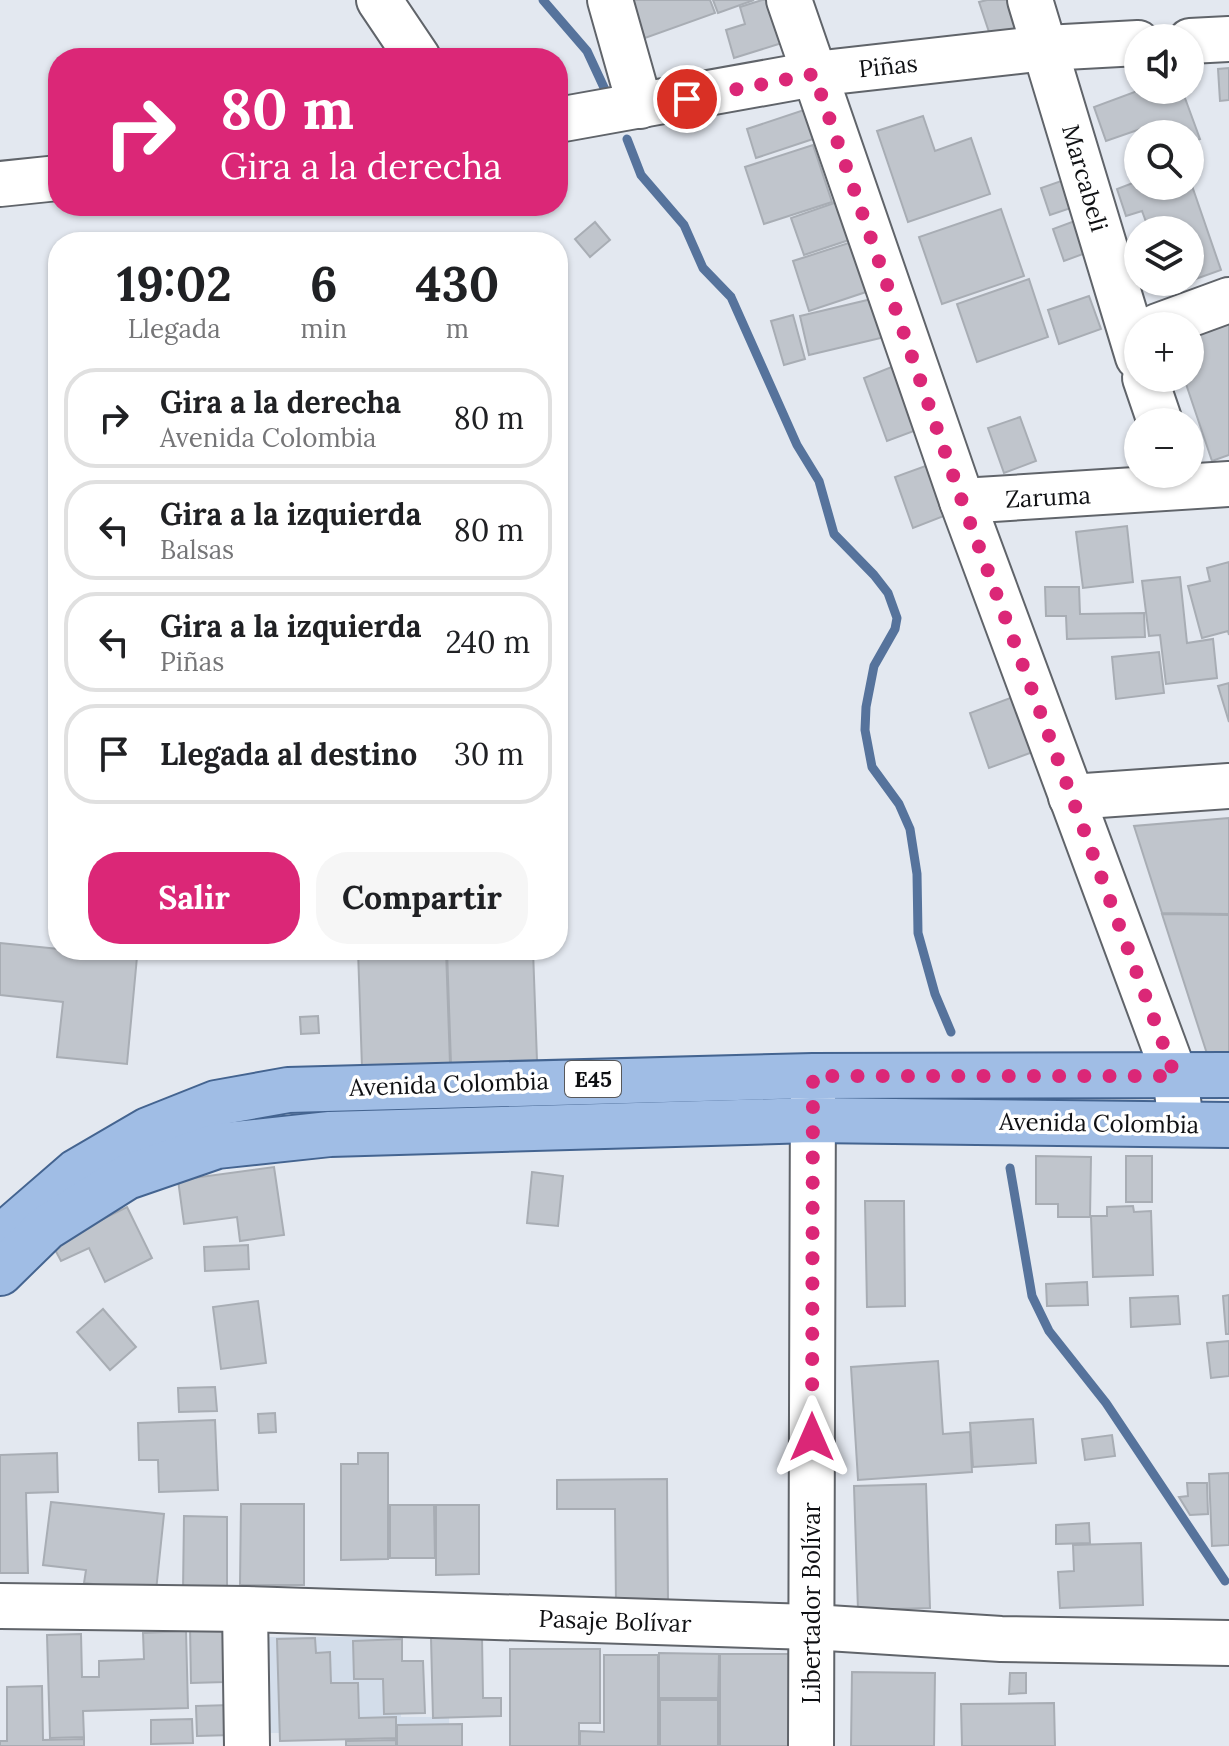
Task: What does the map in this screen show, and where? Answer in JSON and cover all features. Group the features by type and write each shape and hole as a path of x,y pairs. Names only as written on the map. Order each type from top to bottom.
{"main road":[{"name":"Avenida Colombia","path":"0,1238 76,1172 148,1130 216,1103 288,1090 813,1076 1229,1075"},
{"name":"Avenida Colombia","path":"0,1273 46,1228 127,1177 217,1146 330,1134 811,1120 1229,1125"}],"street":[{"path":"379,0 411,48"},
{"path":"610,0 640,106"},
{"path":"789,0 962,501 1175,1076 1181,1123"},
{"name":"Marcabeli","path":"1030,0 1132,312"},
{"path":"1204,40 1229,39"},
{"name":"Piñas","path":"568,118 814,74 1046,48 1124,44"},
{"path":"0,184 48,179"},
{"path":"1201,312 1229,300"},
{"name":"Zaruma","path":"1204,483 1229,484"},
{"name":"Zaruma","path":"962,501 1124,487"},
{"path":"1071,797 1229,786"},
{"name":"Libertador Bolívar","path":"811,1746 813,1076"},
{"name":"Pasaje Bolívar","path":"0,1606 245,1609 812,1627 1001,1639 1229,1643"},
{"path":"245,1609 247,1746"}],"shaded area":[{"path":"260,1637 401,1637 401,1717 449,1717 450,1746 381,1746 381,1733 259,1733"}],"building":[{"path":"631,0 710,0 715,13 645,38"},
{"path":"713,0 754,0 718,13"},
{"path":"773,0 785,42 734,58 726,30 745,24 740,7"},
{"path":"1012,0 1021,28 991,38 979,2"},
{"path":"1229,68 1229,100 1220,101 1218,69"},
{"path":"1124,96 1124,104 1187,104 1193,120 1124,120 1124,135 1106,141 1094,107"},
{"path":"810,108 819,137 756,158 747,129"},
{"path":"923,116 935,151 971,138 990,194 908,222 877,131"},
{"path":"813,145 832,202 764,224 745,167"},
{"path":"1067,179 1077,206 1050,215 1041,188"},
{"path":"1124,186 1124,200 1197,200 1202,216 1144,216 1142,211 1126,216 1117,189"},
{"path":"840,201 852,239 804,255 791,218"},
{"path":"1001,209 1024,276 942,304 919,237"},
{"path":"1080,219 1091,251 1064,261 1053,229"},
{"path":"1204,221 1221,270 1204,276"},
{"path":"595,222 610,240 590,257 575,239"},
{"path":"858,240 875,289 809,311 793,261"},
{"path":"1029,279 1048,337 977,362 957,304"},
{"path":"1089,296 1101,329 1059,344 1048,310"},
{"path":"880,297 889,336 809,355 800,316"},
{"path":"1229,312 1229,455 1212,461 1204,437 1204,408 1194,408 1189,392 1204,392 1204,321"},
{"path":"793,315 805,359 784,365 771,321"},
{"path":"899,364 922,428 887,441 864,378"},
{"path":"1020,417 1036,461 1004,473 988,428"},
{"path":"931,464 949,514 913,528 895,477"},
{"path":"1127,526 1133,582 1083,588 1076,532"},
{"path":"1229,562 1229,635 1228,631 1202,638 1188,586 1210,581 1207,568"},
{"path":"1180,577 1187,643 1213,639 1217,678 1166,684 1160,635 1149,636 1142,581"},
{"path":"1045,587 1079,587 1080,614 1144,613 1145,637 1067,639 1066,616 1046,616"},
{"path":"1159,652 1164,693 1116,699 1112,657"},
{"path":"1229,683 1229,722 1218,686"},
{"path":"1013,697 1033,752 989,768 970,713"},
{"path":"1229,818 1229,914 1162,913 1134,826"},
{"path":"1162,914 1229,915 1229,1059 1209,1060"},
{"path":"0,943 48,948 48,960 137,960 127,1064 57,1057 63,1002 0,995"},
{"path":"358,960 446,960 450,1064 362,1067"},
{"path":"447,960 533,960 537,1061 451,1064"},
{"path":"318,1016 319,1033 301,1034 300,1017"},
{"path":"1036,1156 1091,1157 1090,1217 1058,1217 1058,1204 1036,1204"},
{"path":"1126,1156 1152,1156 1152,1202 1126,1202"},
{"path":"274,1167 284,1235 240,1241 237,1217 184,1224 178,1180"},
{"path":"532,1172 563,1176 558,1226 527,1223"},
{"path":"865,1201 904,1201 905,1306 867,1307"},
{"path":"1133,1206 1134,1212 1151,1211 1153,1275 1093,1277 1091,1216 1107,1216 1107,1207"},
{"path":"127,1207 152,1258 105,1282 89,1248 61,1261 52,1244"},
{"path":"248,1245 249,1269 205,1271 204,1247"},
{"path":"1087,1282 1088,1305 1047,1306 1046,1284"},
{"path":"1229,1295 1229,1334 1226,1334 1223,1296"},
{"path":"1178,1296 1180,1324 1131,1327 1130,1298"},
{"path":"258,1301 266,1363 221,1369 213,1307"},
{"path":"103,1309 136,1347 110,1370 77,1332"},
{"path":"1229,1341 1229,1376 1211,1378 1207,1343"},
{"path":"938,1361 943,1434 970,1432 972,1472 858,1480 851,1367"},
{"path":"215,1387 217,1411 179,1412 178,1388"},
{"path":"275,1413 276,1432 259,1433 258,1414"},
{"path":"1033,1419 1036,1463 973,1467 970,1423"},
{"path":"215,1420 218,1490 159,1492 158,1460 139,1460 138,1423"},
{"path":"1112,1435 1115,1456 1085,1460 1082,1439"},
{"path":"57,1453 58,1492 26,1493 28,1573 0,1573 0,1455"},
{"path":"358,1453 388,1453 388,1559 341,1560 341,1464 358,1464"},
{"path":"1229,1473 1229,1545 1212,1546 1209,1474"},
{"path":"667,1479 668,1604 616,1604 615,1509 557,1509 557,1480"},
{"path":"1187,1483 1207,1483 1208,1514 1190,1515 1179,1497 1188,1496"},
{"path":"926,1484 930,1608 858,1610 854,1486"},
{"path":"51,1502 164,1514 156,1591 84,1583 86,1570 43,1565"},
{"path":"241,1504 304,1504 304,1585 240,1585"},
{"path":"390,1505 434,1505 435,1558 390,1558"},
{"path":"436,1505 479,1505 479,1574 436,1575"},
{"path":"184,1516 227,1517 227,1592 183,1592"},
{"path":"1089,1523 1090,1543 1056,1544 1056,1525"},
{"path":"1141,1543 1143,1605 1060,1608 1058,1572 1074,1571 1073,1545"},
{"path":"223,1624 225,1682 191,1683 190,1626"},
{"path":"186,1631 188,1708 83,1711 84,1737 50,1738 47,1635 81,1634 82,1677 99,1677 99,1661 144,1659 143,1633"},
{"path":"482,1637 483,1698 501,1698 501,1716 433,1718 431,1638"},
{"path":"315,1638 316,1653 330,1652 331,1683 358,1683 359,1718 396,1717 396,1738 280,1741 277,1639"},
{"path":"402,1639 402,1661 423,1661 425,1713 384,1714 383,1679 354,1679 353,1641"},
{"path":"510,1649 600,1649 600,1723 579,1723 579,1746 510,1746"},
{"path":"659,1653 719,1654 718,1698 659,1698"},
{"path":"720,1654 800,1654 800,1746 720,1746"},
{"path":"604,1655 658,1655 658,1746 580,1746 580,1731 604,1732"},
{"path":"852,1672 935,1673 934,1746 851,1746"},
{"path":"1010,1673 1026,1673 1026,1693 1009,1694"},
{"path":"42,1686 43,1740 84,1739 84,1746 0,1746 0,1741 7,1741 7,1687"},
{"path":"660,1700 718,1700 718,1746 660,1746"},
{"path":"1054,1703 1055,1746 962,1746 961,1704"},
{"path":"231,1705 232,1735 197,1736 196,1706"},
{"path":"192,1719 193,1743 151,1744 151,1720"},
{"path":"462,1724 462,1746 397,1746 397,1725"},
{"path":"396,1740 396,1746 346,1746 346,1741"}],"waterway":[{"path":"543,0 587,51 607,94"},
{"path":"627,139 641,175 684,225 703,268 731,297 797,445 819,481 834,534 888,593 897,618 895,629 874,666 865,730 872,767 899,804 910,829 917,874 918,933 935,994 951,1032"},
{"path":"1010,1168 1032,1296 1049,1331 1106,1403 1225,1581"}],"route":[{"path":"687,99 814,74 962,501 1175,1076 813,1076 812,1437"}]}
